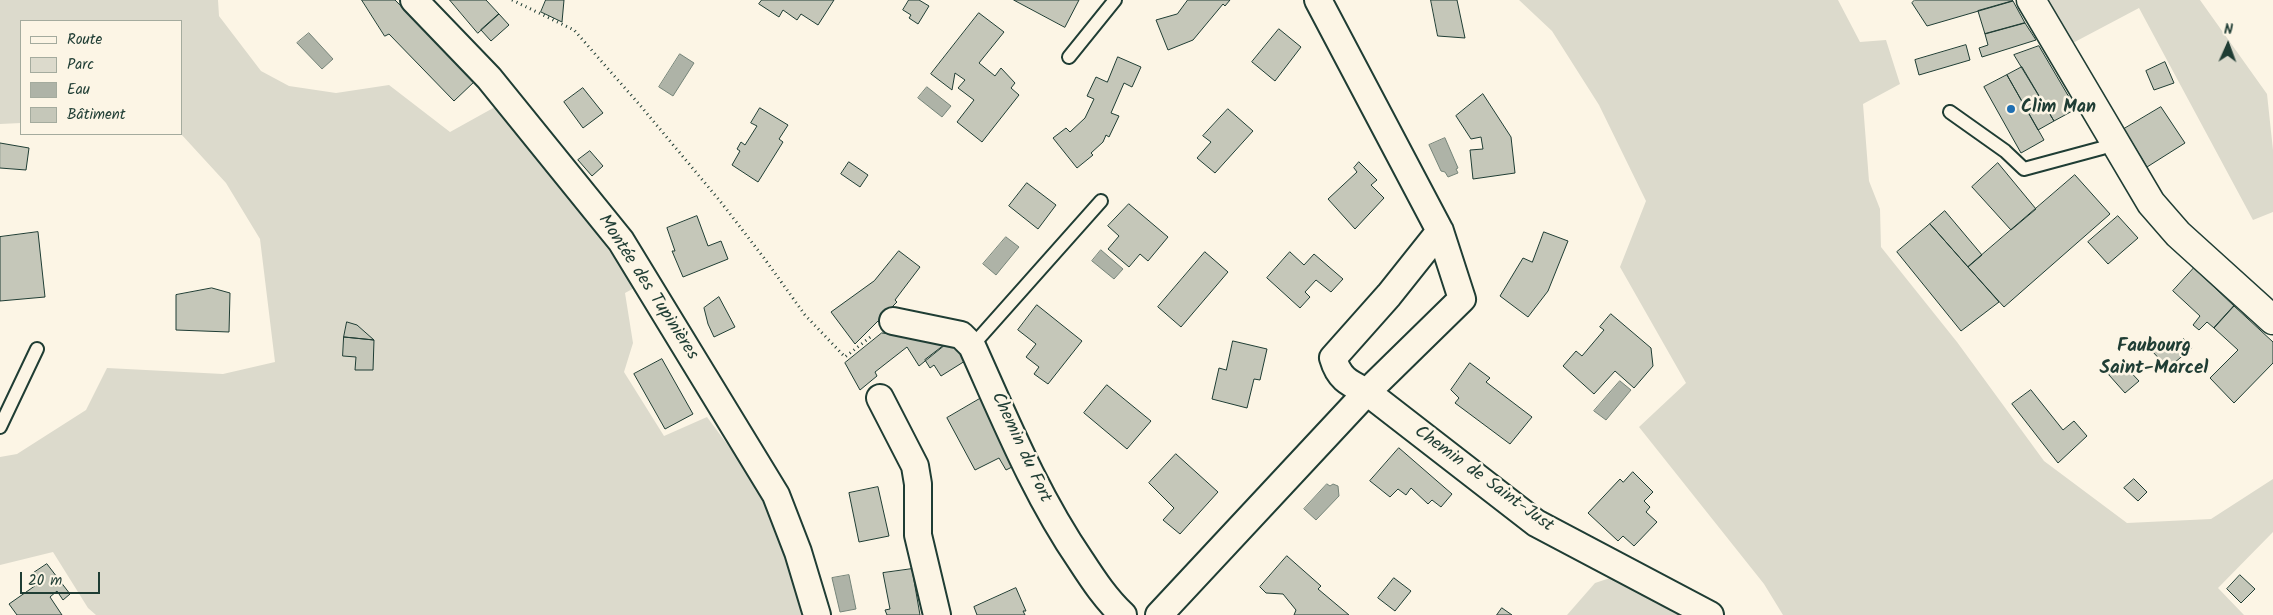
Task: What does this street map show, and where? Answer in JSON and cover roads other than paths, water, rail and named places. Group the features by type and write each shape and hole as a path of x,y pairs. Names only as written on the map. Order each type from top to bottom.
{"main road":[{"path":"2031,0 2113,142 2163,220 2273,320"}],"street":[{"name":"Montée des Tupinières","path":"414,0 489,78 621,241 776,495 798,552 817,615"},
{"path":"1159,615 1367,392 1462,299 1440,231 1318,0"},
{"name":"Chemin de Saint-Just","path":"1440,231 1389,295 1333,358 1336,372 1349,383 1367,392 1536,523 1710,615"},
{"path":"893,321 961,335 972,346"},
{"name":"Chemin du Fort","path":"972,346 1040,493 1068,543 1101,591 1123,615"},
{"path":"880,398 915,466 918,484 918,535 937,615"}],"lane":[{"path":"1069,57 1115,0"},
{"path":"1950,112 2005,151 2024,169 2102,148 2113,142"},
{"path":"972,346 1101,201"},
{"path":"0,428 37,350"}],"water":[{"path":"309,33 333,59 322,69 297,43"},
{"path":"680,54 694,63 673,96 659,87"},
{"path":"927,87 951,106 942,117 918,98"},
{"path":"1445,138 1458,168 1456,169 1458,173 1448,177 1445,172 1441,171 1429,145"},
{"path":"1006,237 1019,247 996,275 983,264"},
{"path":"1101,250 1123,269 1114,279 1092,261"},
{"path":"1620,381 1631,390 1606,420 1594,411"},
{"path":"1327,484 1338,486 1339,496 1316,520 1304,509"},
{"path":"849,575 856,609 840,612 832,578"}],"place":[{"name":"Clim Man","path":"2011,109"}],"district":[{"name":"Faubourg Saint-Marcel","path":"2154,359"}]}
